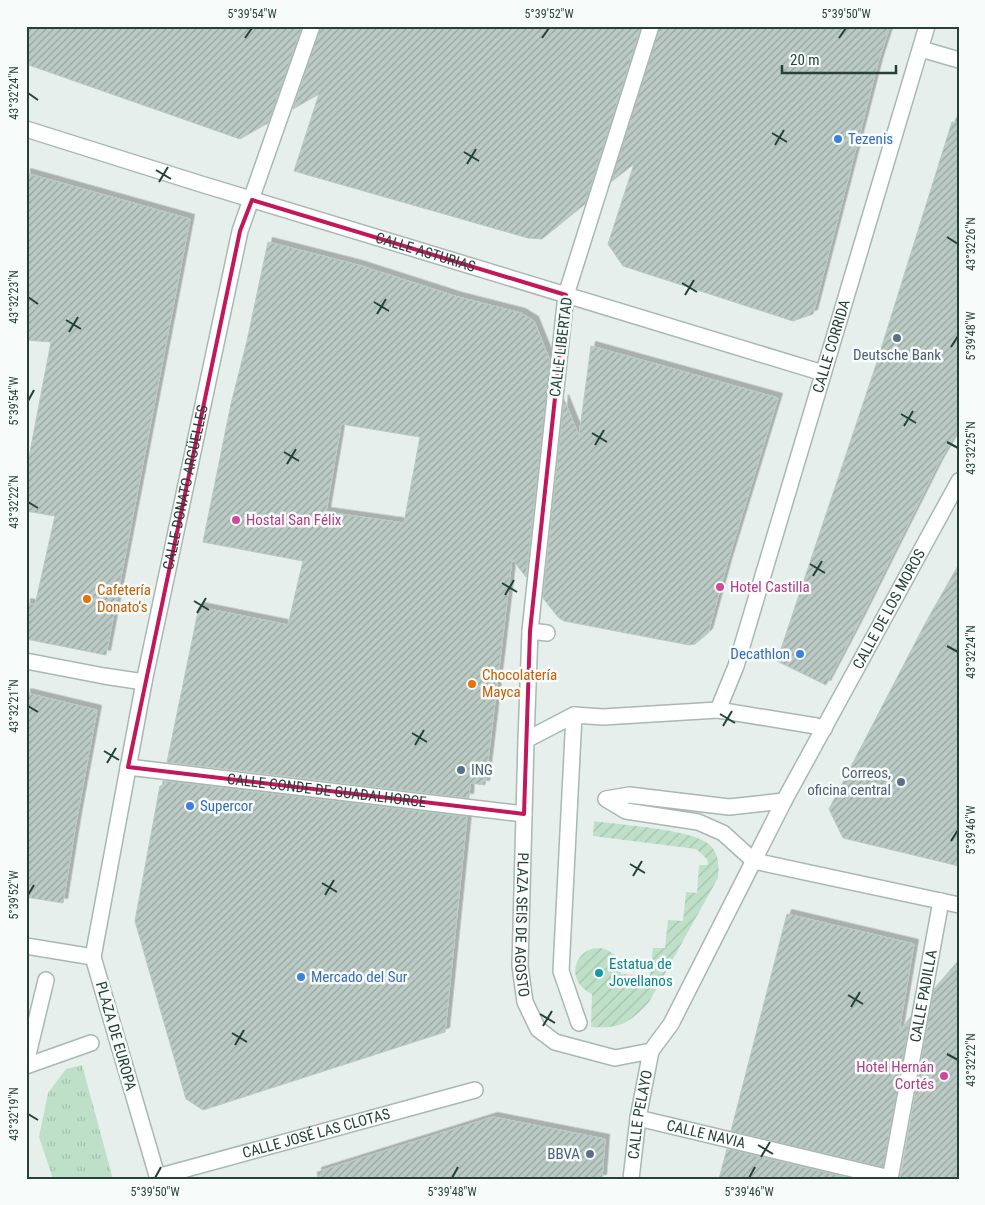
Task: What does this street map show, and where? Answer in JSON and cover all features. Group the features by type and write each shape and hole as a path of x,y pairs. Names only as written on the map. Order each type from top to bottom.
{"street":[{"name":"CALLE DONATO ARGÜELLES","path":"93,957 144,682 240,231 312,26"},
{"name":"CALLE LIBERTAD","path":"530,632 566,295 652,26"},
{"name":"CALLE CORRIDA","path":"718,710 736,666 927,26"},
{"path":"921,49 959,60"},
{"name":"CALLE ASTURIAS","path":"26,128 252,200 823,373"},
{"name":"CALLE DE LOS MOROS","path":"820,727 959,481"},
{"path":"530,632 547,633"},
{"name":"PLAZA SEIS DE AGOSTO","path":"530,632 520,966 525,1002 538,1029 555,1042 615,1058 651,1050"},
{"path":"26,661 144,682"},
{"path":"526,740 574,715 603,717 718,710 820,727 672,1024 651,1050"},
{"path":"574,715 561,971 579,1024"},
{"name":"CALLE CONDE DE GUADALHORCE","path":"128,767 524,814"},
{"path":"784,801 729,807 629,795 606,800 626,811 698,822 723,833 754,861 959,904"},
{"name":"CALLE PADILLA","path":"890,1178 941,901"},
{"path":"26,946 93,957"},
{"name":"PLAZA DE EUROPA","path":"93,957 158,1178"},
{"path":"26,1064 46,980"},
{"path":"26,1064 91,1043"},
{"name":"CALLE PELAYO","path":"631,1179 638,1118 651,1050"},
{"name":"CALLE JOSÉ LAS CLOTAS","path":"158,1178 475,1090"},
{"name":"CALLE NAVIA","path":"638,1118 890,1178"}],"highlighted area":[{"path":"252,200 566,295 530,631 524,814 128,767 240,231"}],"green space":[{"path":"594,821 690,835 703,840 711,846 716,853 718,865 718,878 649,1002 630,1020 610,1027 591,1027 592,994 581,987 576,978 575,968 578,960 584,953 592,949 602,948 616,957 620,965 621,974 650,976 653,948 665,948 668,920 683,921 686,892 697,893 699,865 708,865 707,859 696,849 593,836"},
{"path":"82,1065 113,1179 53,1179 39,1137 48,1093 66,1069"}],"building":[{"path":"26,26 302,26 268,123 240,139 26,64"},
{"path":"321,26 641,26 585,204 542,239 528,238 294,171 319,94 293,109"},
{"path":"660,26 890,26 878,63 813,314 793,321 623,266 608,244 634,164 611,182"},
{"path":"952,122 959,123 959,428 938,464 826,685 777,661 876,365"},
{"path":"26,173 190,219 106,655 26,639 26,603 35,605 55,516 26,511 26,473 51,342 26,340"},
{"path":"268,242 358,265 458,297 521,313 534,321 550,361 526,577 512,559 485,785 470,783 469,798 167,762 199,607 288,625 303,561 203,542 231,404 247,341","holes":["341,424 420,437 404,523 326,512"]},
{"path":"591,346 778,398 708,633 695,644 689,645 564,621 558,617 543,598 564,399 579,436"},
{"name":"Correos, oficina central","path":"959,564 959,866 843,838 829,809 926,622"},
{"path":"26,693 97,710 63,903 26,897"},
{"name":"Mercado del Sur","path":"163,781 467,817 445,1032 203,1110 186,1099 135,921 160,786 162,786"},
{"path":"787,914 914,944 899,1031 910,1018 883,1167 731,1131"},
{"path":"959,960 959,1179 900,1179 934,989"},
{"path":"493,1117 605,1139 602,1179 318,1179 317,1172"},
{"path":"727,1149 853,1179 719,1179"}],"place":[{"name":"Tezenis","path":"838,139"},
{"name":"Deutsche Bank","path":"897,338"},
{"name":"Hostal San Félix","path":"236,520"},
{"name":"Hotel Castilla","path":"720,587"},
{"name":"Cafetería Donato‘s","path":"87,599"},
{"name":"Decathlon","path":"800,654"},
{"name":"Chocolatería Mayca","path":"472,684"},
{"name":"ING","path":"461,770"},
{"name":"Correos, oficina central","path":"901,782"},
{"name":"Supercor","path":"190,806"},
{"name":"Estatua de Jovellanos","path":"599,973"},
{"name":"Mercado del Sur","path":"301,977"},
{"name":"Hotel Hernán Cortés","path":"944,1076"},
{"name":"BBVA","path":"590,1154"}]}
